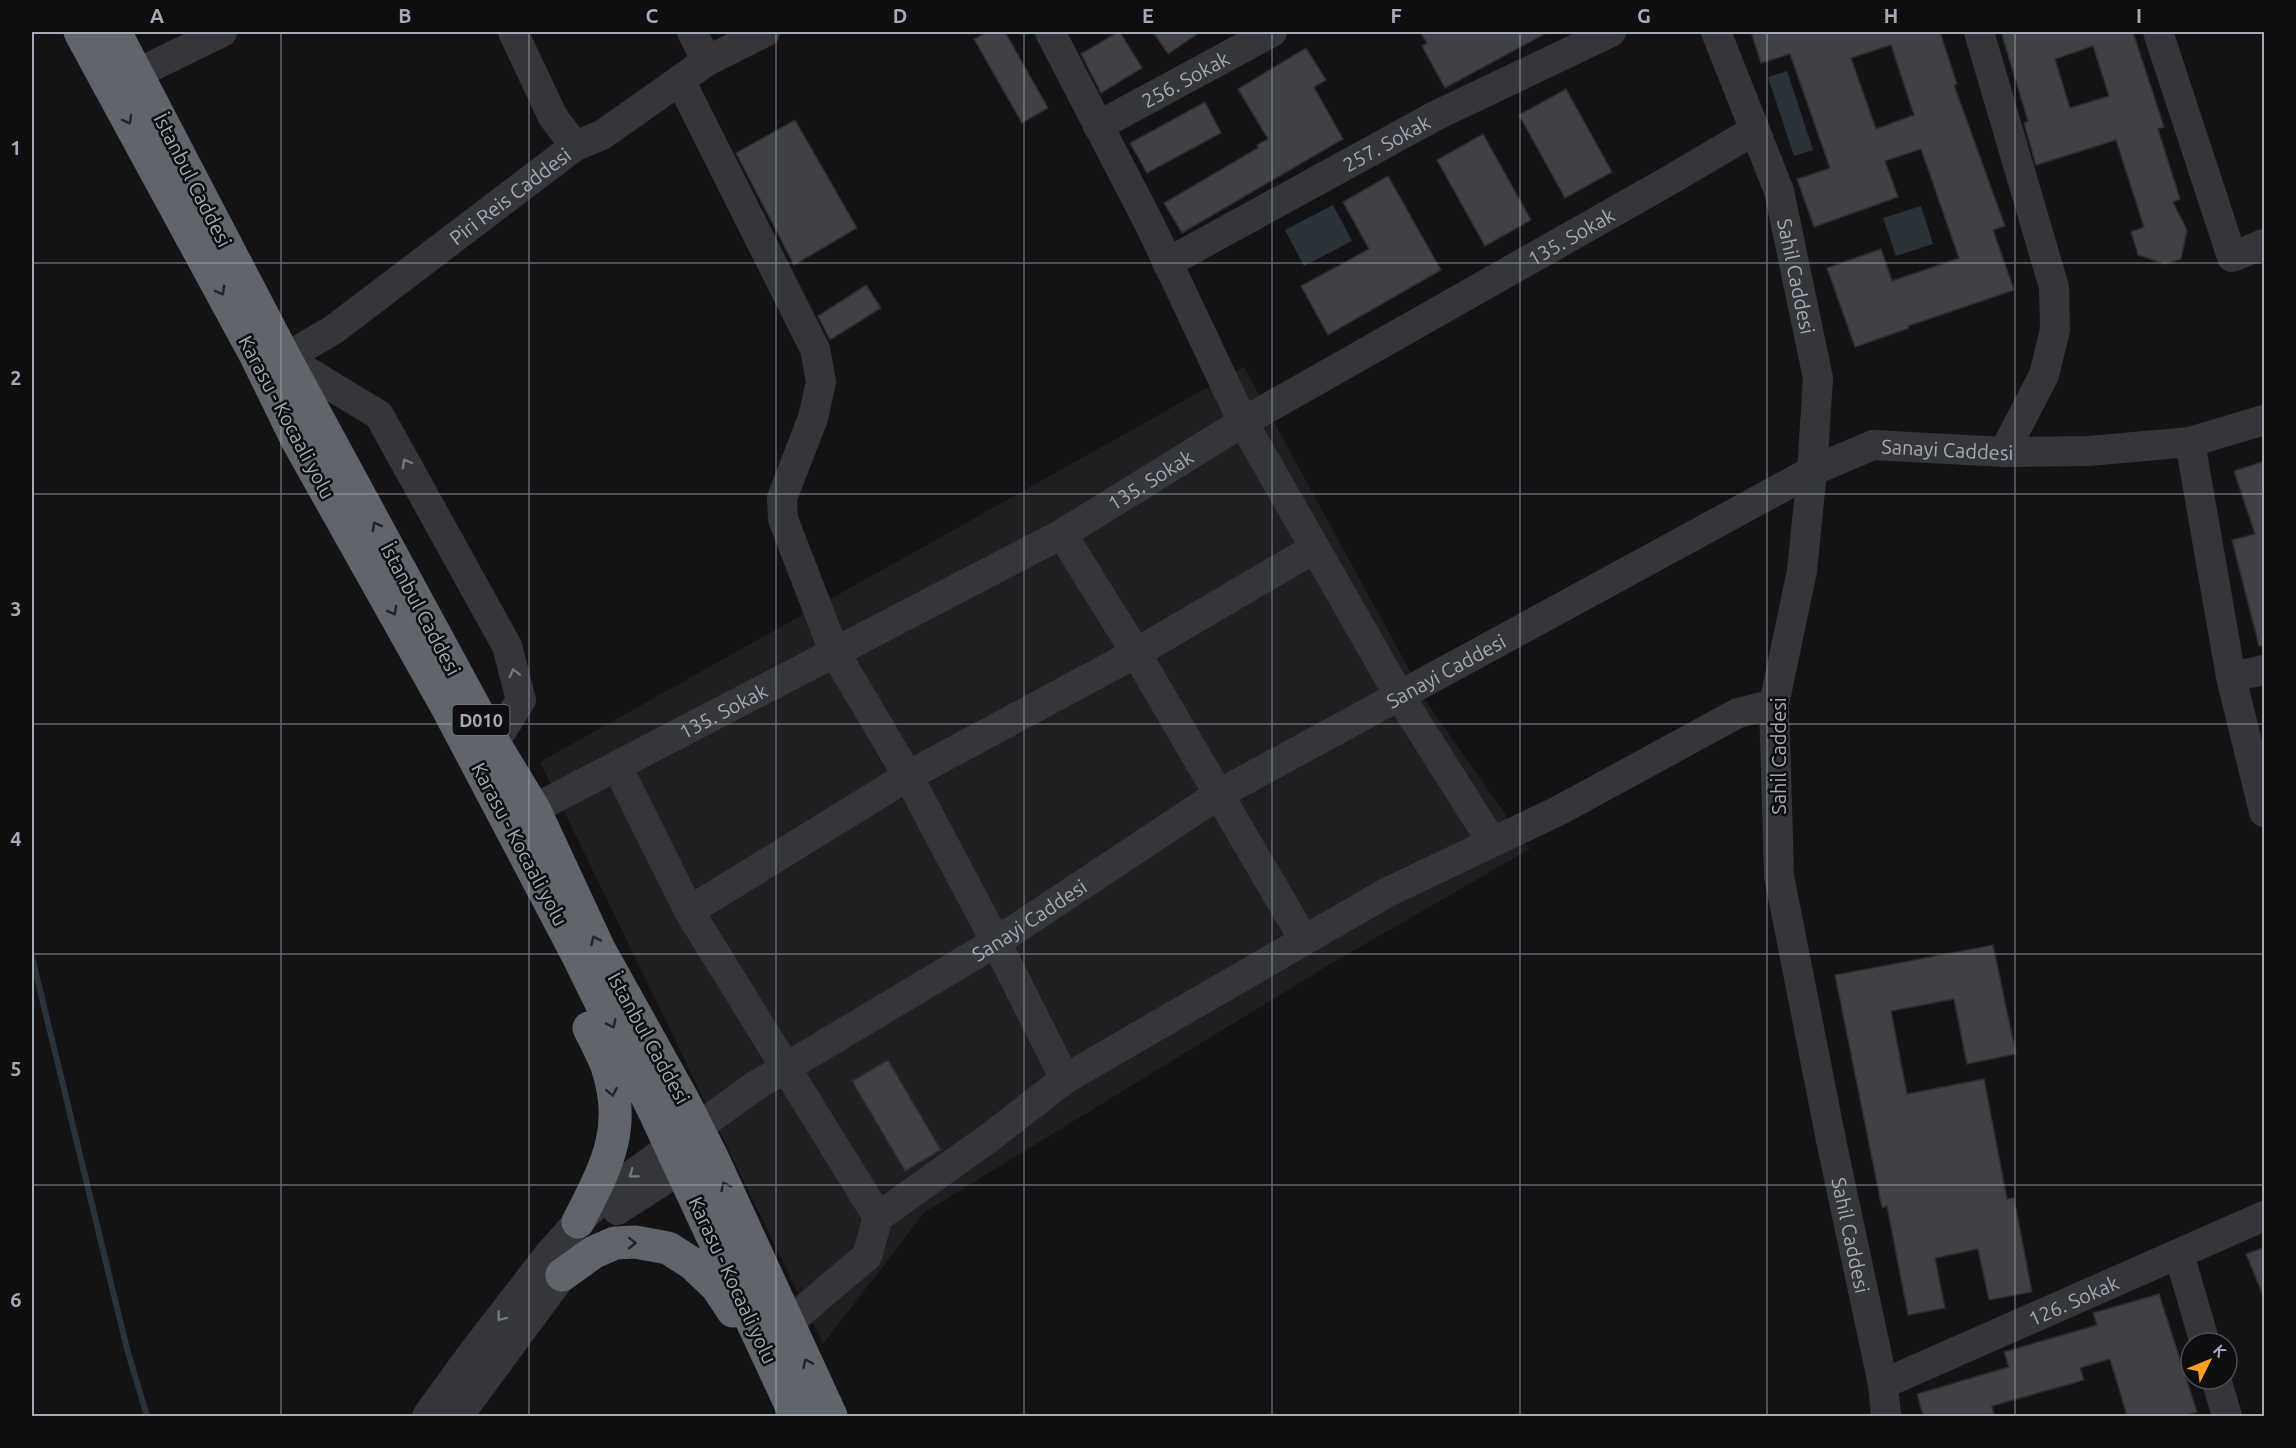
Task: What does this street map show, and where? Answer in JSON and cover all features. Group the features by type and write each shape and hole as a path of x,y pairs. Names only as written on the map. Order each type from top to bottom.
{"highway":[{"name":"Karasu - Kocaali yolu","path":"80,32 125,81 275,367 297,440 448,709 576,952 676,1157 796,1416"},
{"name":"D010","path":"115,32 125,81"},
{"name":"İstanbul Caddesi","path":"275,367 534,809 599,949 704,1141 831,1416"},
{"path":"498,804 576,1000 607,1066 614,1098 615,1127 609,1159 578,1222"},
{"path":"562,1275 594,1252 615,1243 635,1242 668,1248 693,1264 717,1287 781,1385"}],"street":[{"path":"125,81 222,32"},
{"path":"513,32 553,117 575,146"},
{"path":"692,32 707,61"},
{"name":"Piri Reis Caddesi","path":"275,367 333,330 575,146 602,135 707,61 765,32"},
{"path":"1050,32 1150,225 1243,422 1400,695 1492,842"},
{"name":"256. Sokak","path":"1098,126 1272,32"},
{"name":"257. Sokak","path":"1167,264 1436,116 1611,32"},
{"name":"Sahil Caddesi","path":"1716,32 1779,191 1818,378 1802,571 1774,704 1779,876 1883,1384 1882,1416"},
{"path":"1979,32 2054,286 2055,330 2044,375 2004,452"},
{"path":"2158,32 2232,257 2265,244"},
{"path":"680,80 815,349 821,382 813,418 782,498 783,519 834,651 908,776 1065,1079"},
{"name":"135. Sokak","path":"534,809 1062,534 1243,422 1755,130"},
{"path":"275,367 379,415 507,646 521,700 494,743"},
{"name":"Sanayi Caddesi","path":"676,1157 704,1141 755,1086 996,942 1219,794 1812,471 1873,445 2004,452 2089,451 2190,442 2265,420"},
{"path":"2190,442 2231,677 2257,749 2265,812"},
{"path":"1062,534 1136,653 1304,940"},
{"path":"689,911 908,776 1136,653 1315,548"},
{"path":"2231,677 2265,670"},
{"path":"788,1323 867,1256 878,1217 989,1138 1065,1079 1386,893 1558,811 1738,713 1774,704"},
{"path":"617,766 689,911 878,1217"},
{"path":"427,1416 550,1253 578,1222 610,1191 676,1157"},
{"path":"458,1416 596,1230 676,1157"},
{"name":"126. Sokak","path":"1883,1384 2265,1216"},
{"path":"2179,1254 2201,1331"},
{"path":"2220,1391 2227,1416"}],"shaded area":[{"path":"1787,71 1813,150 1794,156 1768,77"},
{"path":"1333,205 1352,241 1304,266 1285,230"},
{"path":"1921,206 1933,244 1896,256 1883,218"},
{"path":"1244,367 1429,706 1530,849 1332,963 925,1212 823,1344 540,762"}],"building":[{"path":"987,32 1005,32 1048,108 1022,123 974,39"},
{"path":"1118,32 1142,68 1101,93 1081,54"},
{"path":"1153,32 1200,32 1168,54"},
{"path":"1420,32 1548,32 1445,88 1422,46 1427,43"},
{"path":"1751,32 1940,32 1957,84 1954,85 2005,226 1993,230 2014,290 1908,326 1909,328 1855,347 1827,268 1881,249 1892,281 1959,258 1921,149 1885,161 1898,197 1814,227 1797,179 1830,168 1790,54 1761,63","holes":["1891,45 1914,115 1876,129 1851,58"]},
{"path":"2001,32 2133,32 2164,127 2158,129 2180,199 2173,202 2187,230 2181,259 2165,264 2138,255 2131,232 2144,227 2116,140 2036,165 2024,123 2028,121","holes":["2093,46 2109,96 2070,108 2055,59"]},
{"path":"1306,48 1326,80 1314,87 1343,139 1182,233 1164,203 1258,148 1257,145 1268,139 1238,89"},
{"path":"1566,89 1612,172 1565,198 1519,115"},
{"path":"1205,102 1221,133 1147,173 1130,143"},
{"path":"795,120 857,228 794,265 736,153"},
{"path":"1483,134 1531,220 1485,246 1437,160"},
{"path":"1388,176 1441,270 1328,335 1301,286 1369,249 1343,202"},
{"path":"866,285 881,308 830,340 818,316"},
{"path":"2265,461 2265,646 2259,646 2232,540 2255,534 2234,471"},
{"path":"1993,945 2016,1054 1967,1064 1954,999 1891,1011 1907,1094 1984,1079 2007,1199 2014,1198 2032,1292 1989,1300 1978,1249 1935,1258 1945,1308 1908,1315 1887,1206 1882,1208 1835,975"},
{"path":"888,1060 941,1150 905,1171 852,1081"},
{"path":"2265,1247 2265,1298 2264,1298 2246,1254"},
{"path":"2159,1294 2179,1356 2179,1391 2190,1391 2197,1412 2183,1416 2127,1416 2110,1359 2080,1368 2084,1380 1992,1406 1994,1416 1923,1416 1917,1394 2009,1367 2004,1352 2097,1325 2093,1313"}],"waterway":[{"path":"32,957 127,1349 147,1416"}]}
